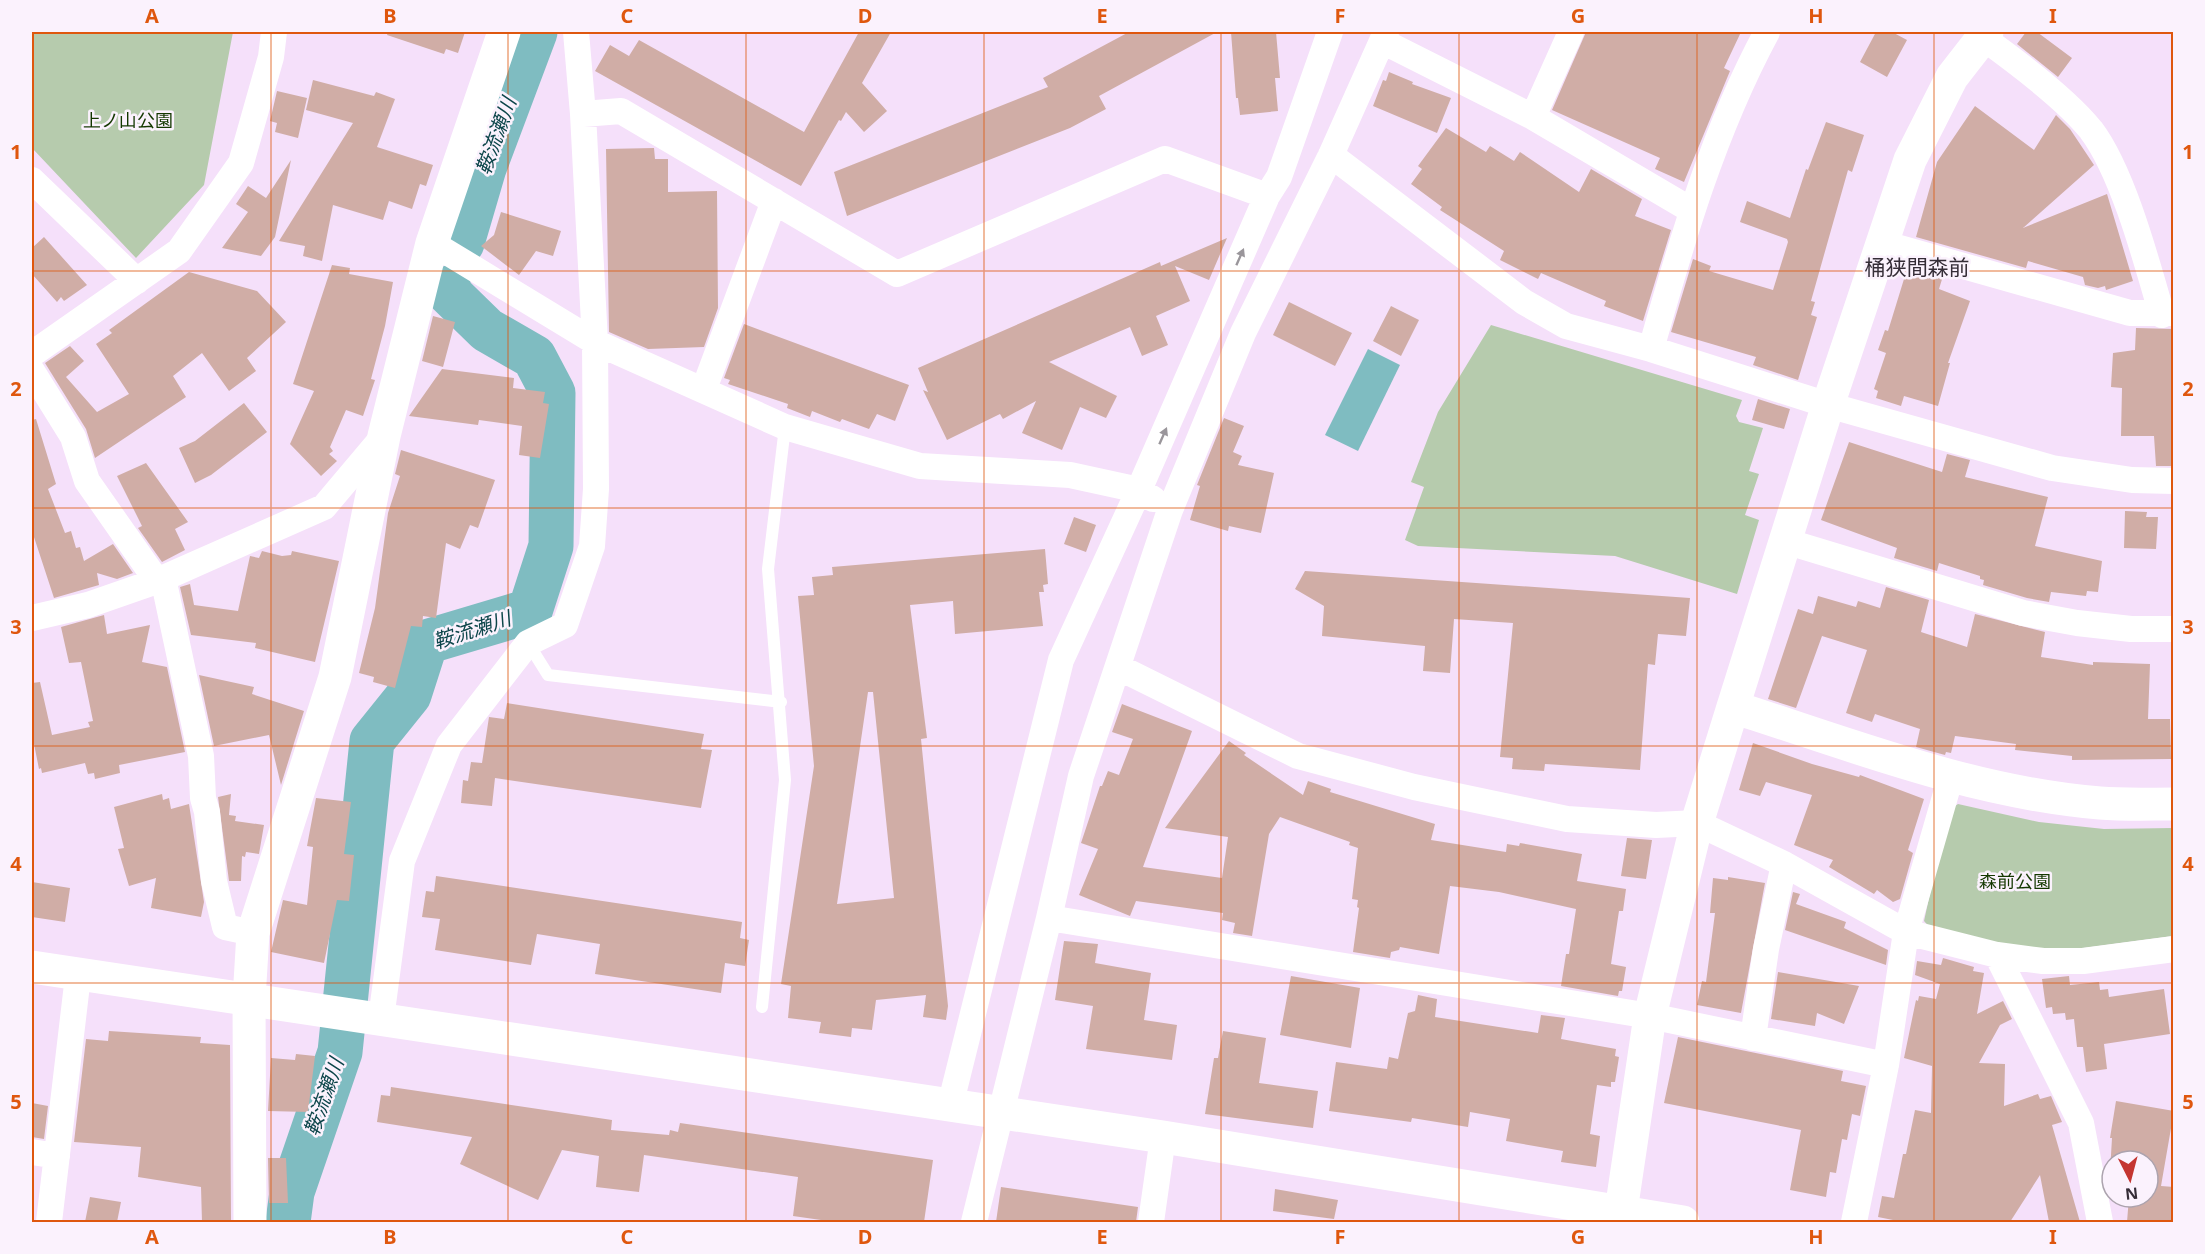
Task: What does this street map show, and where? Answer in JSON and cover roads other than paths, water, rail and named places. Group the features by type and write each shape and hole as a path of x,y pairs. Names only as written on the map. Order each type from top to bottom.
{"street":[{"path":"32,354 179,250 241,163 271,57 274,32"},
{"path":"250,1222 249,999 253,933 335,677 384,436 432,243 504,32"},
{"path":"355,1015 402,861 449,745 528,643 565,625 592,546 596,489 595,342 583,114 576,32"},
{"path":"950,1106 1061,660 1139,490 1267,196 1279,177 1330,32"},
{"path":"1533,117 1571,32"},
{"path":"1651,349 1691,210 1741,82 1767,32"},
{"path":"1620,1217 1650,1016 1697,824 1733,707 1828,405 1882,243 1919,141 1952,77 1984,34 2066,105 2091,131 2115,173 2168,314 2130,313 1882,243"},
{"path":"974,1222 1049,918 1081,776 1170,510 1243,333 1331,155 1384,36 1533,117 1691,210"},
{"path":"583,114 621,111 897,274 1165,159 1267,196"},
{"path":"1331,155 1524,302 1566,326 1651,349 1828,405 2052,468 2122,479 2174,481"},
{"path":"32,180 137,281"},
{"path":"704,389 774,201"},
{"path":"432,243 595,342 704,389 785,428 920,466 1070,475 1139,490 1170,510"},
{"path":"32,371 73,437 87,481 160,580 201,756 202,798 207,812 214,882 225,927 253,933"},
{"path":"32,618 88,605 160,580 324,507 384,436"},
{"path":"1785,541 2023,613 2077,623 2130,629 2174,629"},
{"path":"1118,667 1298,756 1414,787 1567,819 1656,825 1697,824 1784,864 1906,932 1997,955 2043,961 2083,961 2174,949"},
{"path":"1733,707 1951,776 2022,791 2100,803 2174,804"},
{"path":"1854,1222 1886,1065 1906,932 1951,776"},
{"path":"1753,1038 1766,949 1784,864"},
{"path":"1049,918 1650,1016 1886,1065"},
{"path":"1997,955 2081,1123 2100,1222"},
{"path":"32,967 78,976 249,999 1163,1137 1620,1217 1683,1222"},
{"path":"49,1222 78,976"},
{"path":"1151,1222 1163,1137"},
{"path":"32,1152 57,1156"}],"lane":[{"path":"762,1007 785,780 781,702 768,569 785,428"},
{"path":"528,643 548,675 781,702"}],"waterway":[{"name":"鞍流瀬川","path":"462,243 484,168 535,32"},
{"name":"鞍流瀬川","path":"288,1222 292,1192 340,1052 372,741 409,695 426,642 530,611 551,546 553,393 534,357 487,330 448,292 449,288"}],"district":[{"name":"桶狭間森前","path":"1917,268"}],"park label":[{"name":"上ノ山公園","path":"128,121"},
{"name":"森前公園","path":"2015,882"}]}
